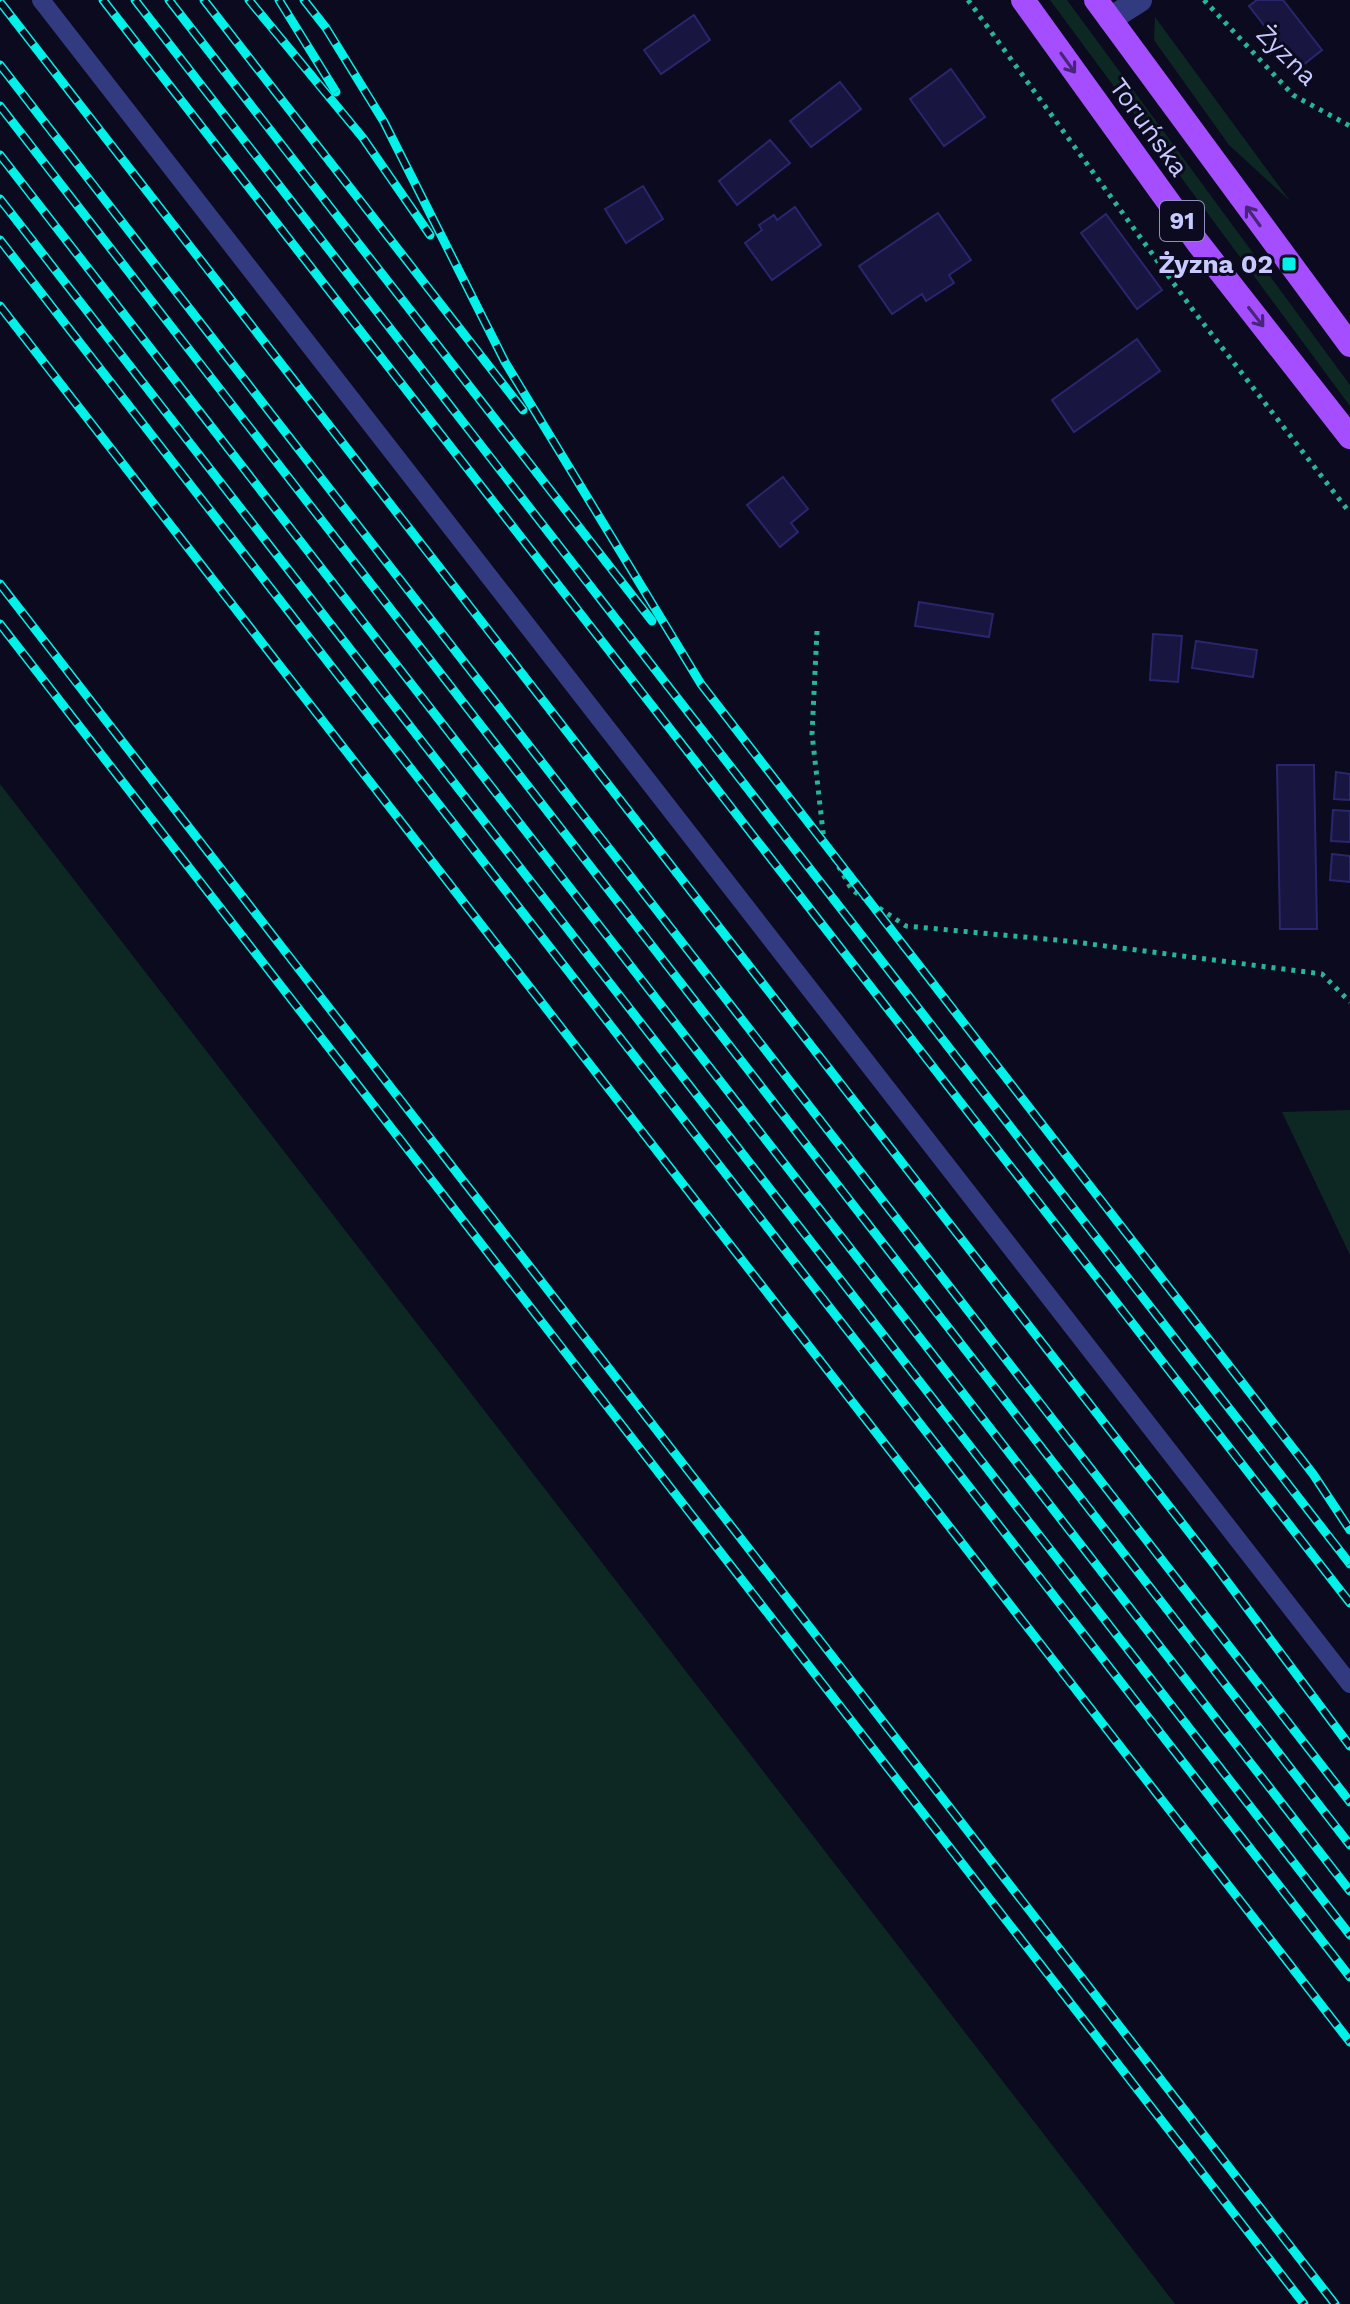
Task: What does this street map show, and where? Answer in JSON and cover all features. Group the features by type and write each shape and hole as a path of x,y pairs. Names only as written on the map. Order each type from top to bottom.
{"main road":[{"name":"Toruńska","path":"1023,0 1198,243 1350,437"},
{"name":"Toruńska","path":"1103,10 1350,345"}],"street":[{"path":"1103,10 1140,0"}],"lane":[{"path":"41,0 1350,1684"}],"path":[{"path":"968,0 1193,310 1350,513"},
{"name":"Żyzna","path":"1204,0 1293,95 1350,126"},
{"path":"817,631 812,734 824,841 852,890 906,926 1067,941 1322,974 1350,1002"}],"green space":[{"path":"1050,0 1067,0 1350,385 1350,406"},
{"path":"1155,17 1290,201 1229,145 1154,40"},
{"path":"0,784 1175,2304 0,2304"},
{"path":"1350,1110 1350,1255 1282,1112"}],"building":[{"path":"1257,0 1283,0 1322,50 1298,69 1249,6"},
{"path":"694,15 710,40 661,74 644,50"},
{"path":"951,69 985,117 944,146 910,99"},
{"path":"840,82 861,109 811,147 790,121"},
{"path":"770,140 790,163 737,205 719,181"},
{"path":"643,186 663,219 626,243 605,209"},
{"path":"795,207 821,245 772,280 745,243 762,230 759,225 774,215 777,220"},
{"path":"938,213 971,260 949,275 954,283 926,301 922,294 892,314 859,266"},
{"path":"1106,214 1162,290 1137,309 1081,233"},
{"path":"1137,339 1160,371 1074,432 1052,400"},
{"path":"783,477 808,509 791,523 798,532 780,547 747,505"},
{"path":"919,602 993,614 989,637 915,626"},
{"path":"1153,634 1182,636 1178,682 1150,680"},
{"path":"1196,641 1257,650 1253,677 1192,668"},
{"path":"1277,765 1314,765 1317,929 1280,929"},
{"path":"1336,772 1350,774 1350,800 1334,799"},
{"path":"1333,810 1350,811 1350,842 1331,841"},
{"path":"1332,854 1350,856 1350,882 1330,880"}],"railway":[{"path":"103,0 1350,1603"},
{"path":"135,0 1350,1564"},
{"path":"169,0 652,621"},
{"path":"204,0 523,410"},
{"path":"249,0 363,138 430,235"},
{"path":"279,0 336,92"},
{"path":"304,0 326,28 384,122 505,362 701,684 1313,1474 1350,1530"},
{"path":"0,2 1217,1568 1350,1746"},
{"path":"0,65 1350,1802"},
{"path":"0,106 1350,1845"},
{"path":"0,155 1350,1891"},
{"path":"0,199 1350,1935"},
{"path":"0,240 1350,1977"},
{"path":"0,306 1350,2042"},
{"path":"0,584 1335,2304"},
{"path":"0,624 1304,2304"}],"place":[{"name":"Żyzna 02","path":"1289,264"}]}
